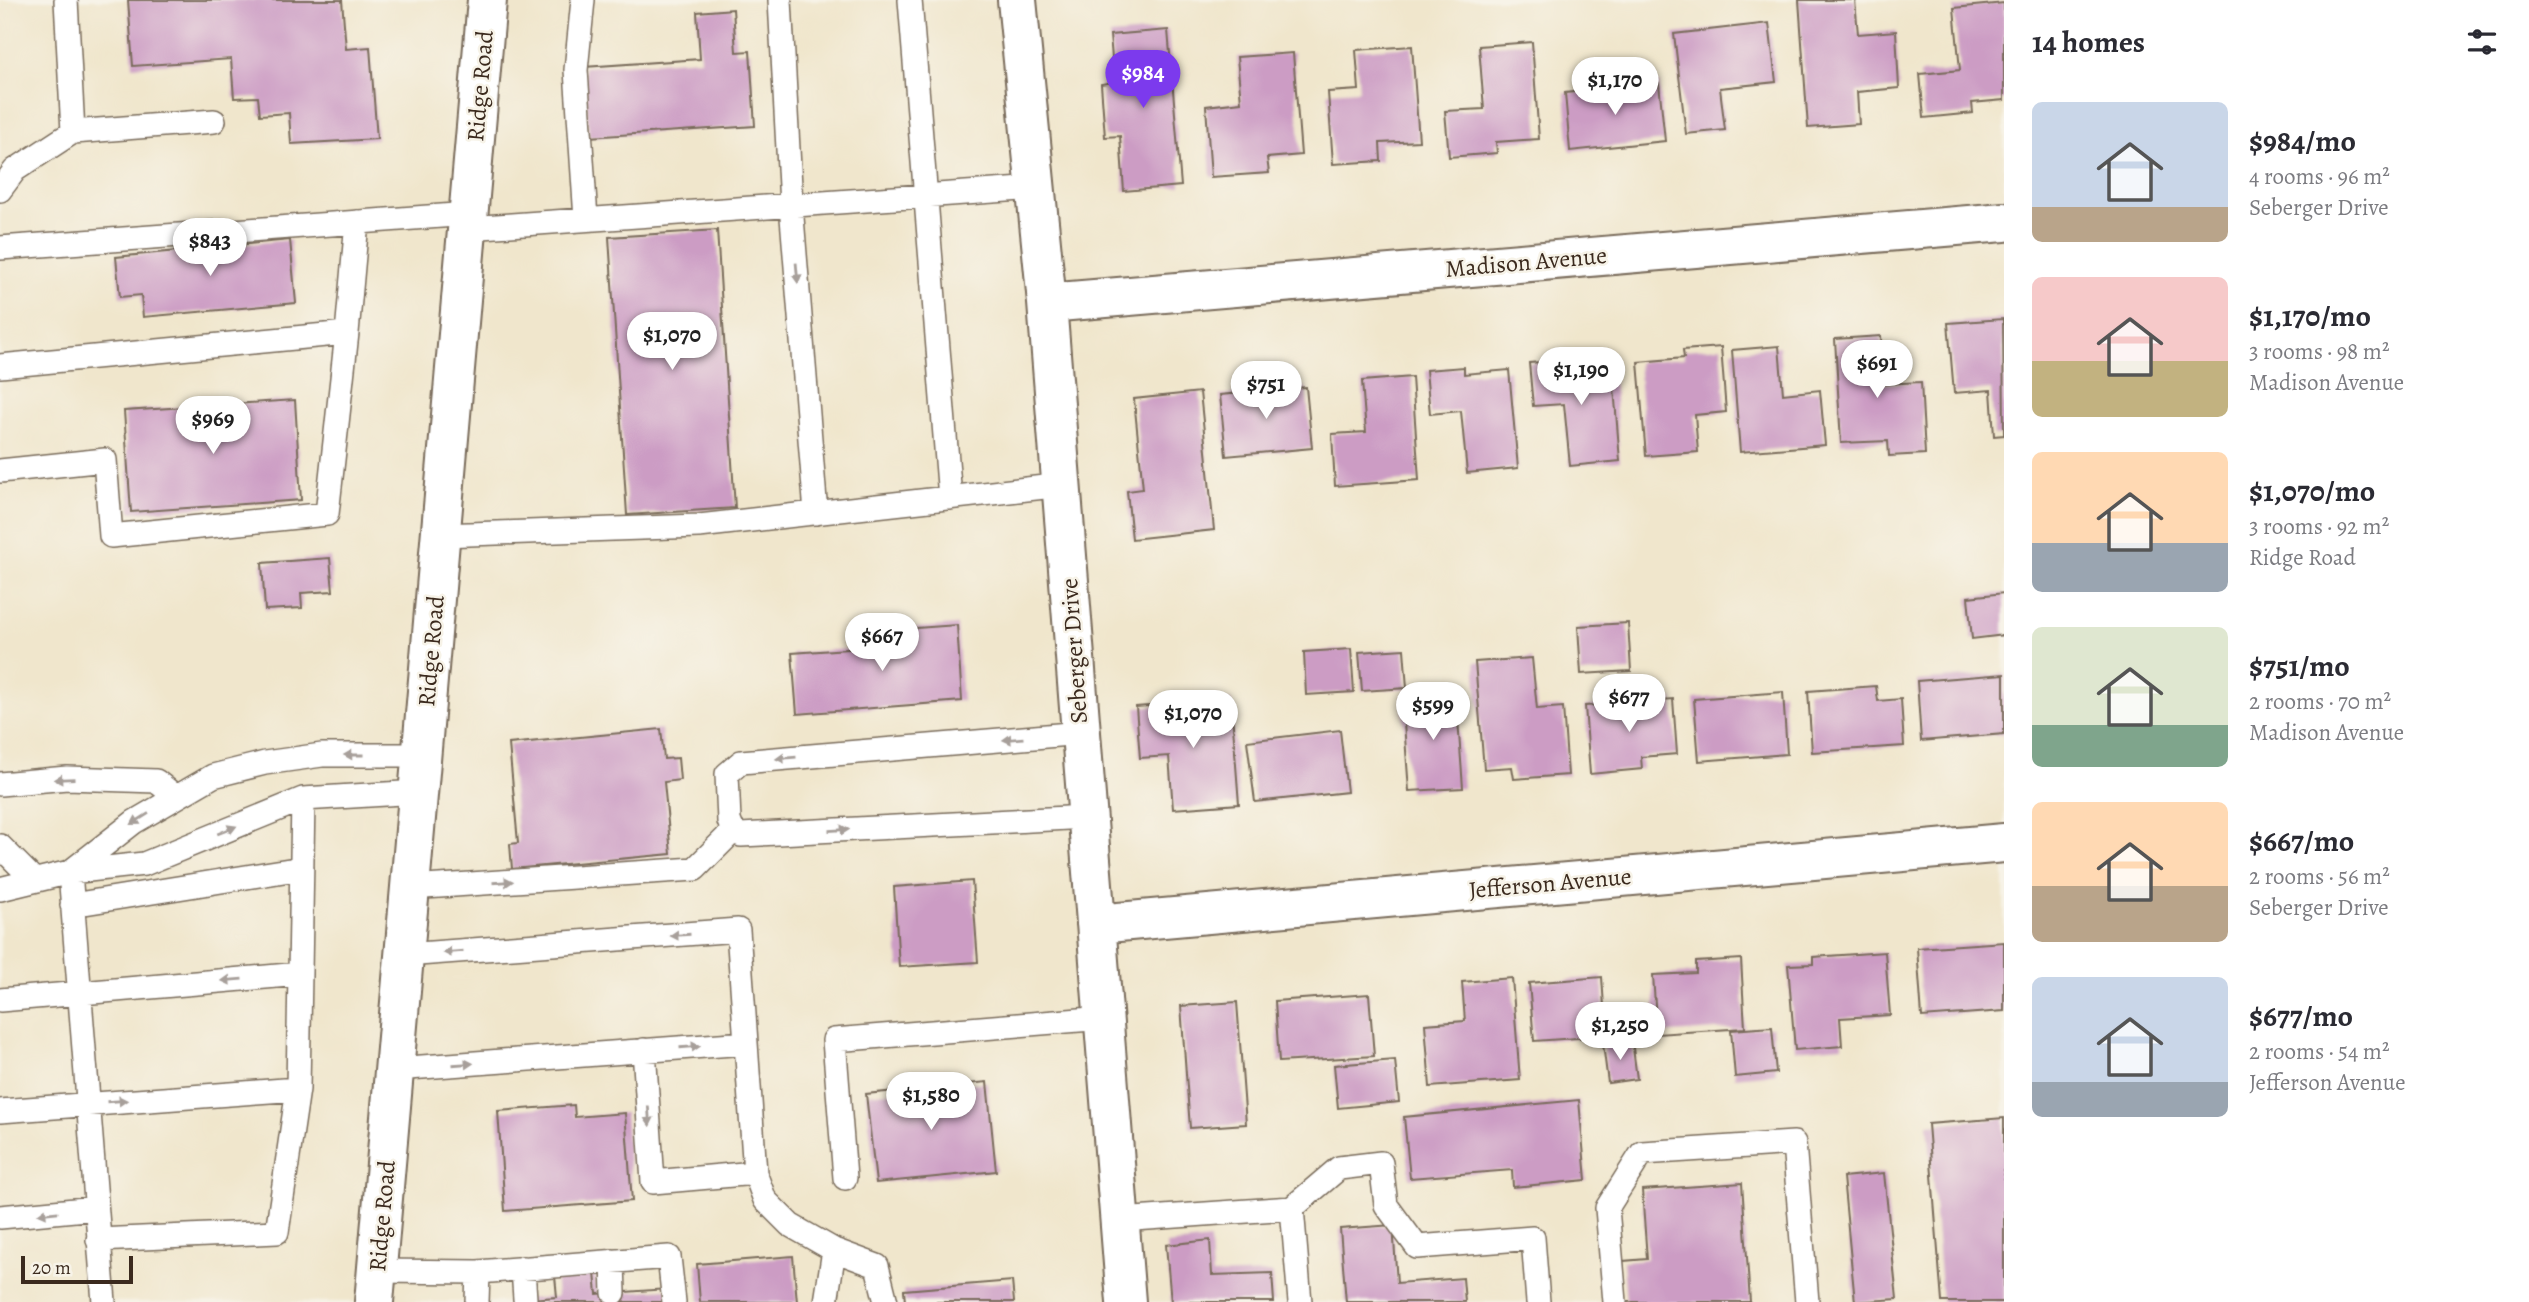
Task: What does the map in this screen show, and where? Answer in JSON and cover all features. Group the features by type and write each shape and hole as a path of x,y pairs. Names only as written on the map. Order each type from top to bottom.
{"street":[{"name":"Ridge Road","path":"376,1286 487,0"},
{"name":"Seberger Drive","path":"1017,0 1047,303 1126,1302"},
{"name":"Madison Avenue","path":"1047,303 2004,222"},
{"name":"Jefferson Avenue","path":"1096,923 2004,843"}],"lane":[{"path":"65,0 72,132"},
{"path":"583,0 576,71 586,219"},
{"path":"780,0 791,205 816,513"},
{"path":"910,0 950,498"},
{"path":"0,190 15,170 72,132 214,121"},
{"path":"0,248 357,222 586,219 1036,188"},
{"path":"0,471 105,460 111,536 327,514 357,222"},
{"path":"0,366 347,333"},
{"path":"441,535 699,526 1062,485"},
{"path":"1081,733 741,762 727,774 729,821 733,831 741,835 1087,817"},
{"path":"70,872 134,822 213,776 265,762 322,755 420,773"},
{"path":"0,889 70,872 144,864 303,799 420,773"},
{"path":"0,784 67,778 156,781 176,797"},
{"path":"98,1240 277,1232 298,1089 303,799"},
{"path":"410,888 695,869 733,831"},
{"path":"0,846 34,880"},
{"path":"72,905 302,868"},
{"path":"70,872 104,1302"},
{"path":"405,955 738,930 755,1173 765,1200 790,1225 834,1250 877,1266 886,1302"},
{"path":"0,1000 300,974"},
{"path":"845,1178 834,1040 1104,1018"},
{"path":"395,1069 746,1043"},
{"path":"644,1050 653,1182 755,1173"},
{"path":"0,1111 298,1089"},
{"path":"1615,1302 1607,1208 1643,1153 1794,1143 1807,1302"},
{"path":"1120,1220 1292,1208 1339,1168 1381,1163 1386,1205 1418,1247 1533,1238 1538,1302"},
{"path":"0,1217 96,1208"},
{"path":"1292,1208 1300,1302"},
{"path":"827,1302 834,1250"},
{"path":"376,1286 478,1272 669,1257 674,1302"},
{"path":"613,1261 614,1293"},
{"path":"523,1268 525,1299"},
{"path":"477,1302 478,1272"}],"building":[{"path":"128,0 342,0 346,49 370,47 377,139 291,144 289,113 260,115 258,97 234,98 231,59 133,66"},
{"path":"1799,0 1855,0 1858,34 1896,31 1899,88 1857,92 1859,124 1808,128"},
{"path":"2004,3 2004,100 1972,103 1973,113 1924,118 1920,74 1960,70 1954,8"},
{"path":"733,9 736,52 750,51 755,126 589,137 584,67 700,59 697,12"},
{"path":"1769,23 1776,82 1720,88 1725,130 1686,134 1674,34"},
{"path":"1168,30 1181,186 1124,191 1120,136 1105,137 1101,84 1114,82 1110,35"},
{"path":"1532,42 1539,139 1496,142 1497,153 1449,157 1445,111 1484,109 1479,46"},
{"path":"1412,46 1419,141 1380,143 1381,161 1333,164 1328,92 1359,90 1356,50"},
{"path":"1293,53 1301,155 1267,158 1269,173 1211,177 1206,106 1241,102 1237,57"},
{"path":"1659,83 1665,141 1570,151 1565,93"},
{"path":"717,230 735,508 627,515 609,237"},
{"path":"290,240 296,303 143,317 141,295 120,297 116,257"},
{"path":"2003,319 2004,435 1994,436 1991,390 1954,393 1948,323"},
{"path":"1881,336 1884,384 1921,382 1925,454 1889,456 1888,441 1841,443 1835,339"},
{"path":"1779,346 1783,394 1820,390 1825,445 1740,452 1732,350"},
{"path":"1721,347 1726,412 1695,415 1698,452 1646,456 1638,362 1684,358 1683,350"},
{"path":"1567,360 1567,367 1612,363 1620,461 1570,466 1564,404 1533,406 1529,363"},
{"path":"1464,367 1464,374 1509,370 1518,468 1467,473 1461,411 1430,414 1426,370"},
{"path":"1412,377 1419,480 1335,486 1332,434 1366,432 1362,381"},
{"path":"1306,387 1312,448 1226,456 1220,395"},
{"path":"1200,392 1214,530 1132,539 1127,491 1143,489 1134,399"},
{"path":"295,400 301,500 131,512 124,411"},
{"path":"330,558 333,591 301,593 302,608 265,610 262,563"},
{"path":"2004,593 2004,635 1972,639 1968,597"},
{"path":"1628,623 1631,671 1581,674 1578,626"},
{"path":"957,625 962,701 797,714 792,653 890,646 889,630"},
{"path":"1351,649 1354,692 1306,695 1304,652"},
{"path":"1404,649 1407,688 1362,691 1359,652"},
{"path":"1532,658 1537,709 1563,707 1568,775 1514,779 1512,767 1484,769 1475,662"},
{"path":"2004,674 2004,734 1921,741 1917,681"},
{"path":"1876,686 1878,701 1901,699 1904,746 1812,752 1808,691"},
{"path":"1456,692 1463,788 1409,791 1402,696"},
{"path":"1783,692 1787,754 1699,761 1694,699"},
{"path":"1673,699 1677,754 1641,757 1642,769 1590,774 1585,706"},
{"path":"1231,700 1239,804 1173,809 1169,756 1140,758 1136,707"},
{"path":"661,729 664,759 678,758 680,780 664,782 671,854 512,869 510,844 518,843 509,744"},
{"path":"1340,730 1347,792 1255,802 1247,741"},
{"path":"972,881 978,962 899,967 894,887"},
{"path":"2004,942 2004,1011 1922,1017 1917,948"},
{"path":"1885,952 1890,1015 1840,1018 1842,1046 1795,1050 1788,965 1813,964 1813,957"},
{"path":"1741,959 1745,1028 1657,1034 1653,975 1696,973 1696,962"},
{"path":"1602,977 1606,1036 1534,1041 1529,983"},
{"path":"1512,978 1520,1080 1430,1087 1425,1024 1465,1021 1462,982"},
{"path":"1369,994 1374,1056 1279,1062 1275,1001"},
{"path":"1237,1002 1246,1124 1190,1128 1181,1006"},
{"path":"1772,1027 1776,1073 1735,1077 1731,1030"},
{"path":"1632,1040 1637,1079 1608,1083 1603,1044"},
{"path":"1395,1060 1399,1102 1338,1108 1334,1065"},
{"path":"987,1082 996,1171 876,1183 866,1094"},
{"path":"1579,1100 1586,1180 1513,1187 1512,1170 1410,1178 1404,1117"},
{"path":"574,1105 575,1117 625,1113 632,1201 505,1211 498,1111"},
{"path":"2004,1118 2004,1302 1942,1302 1928,1124"},
{"path":"1884,1173 1897,1299 1855,1302 1843,1177"},
{"path":"1742,1183 1750,1302 1626,1302 1623,1261 1647,1259 1642,1190"},
{"path":"1393,1225 1397,1283 1463,1278 1465,1302 1346,1302 1340,1229"},
{"path":"1210,1240 1212,1275 1272,1273 1274,1302 1171,1302 1166,1245"},
{"path":"793,1256 797,1302 700,1302 697,1264"},
{"path":"595,1273 597,1294 667,1289 668,1302 515,1302 557,1297 555,1276"},
{"path":"1012,1281 1014,1302 905,1302 904,1290"}]}
